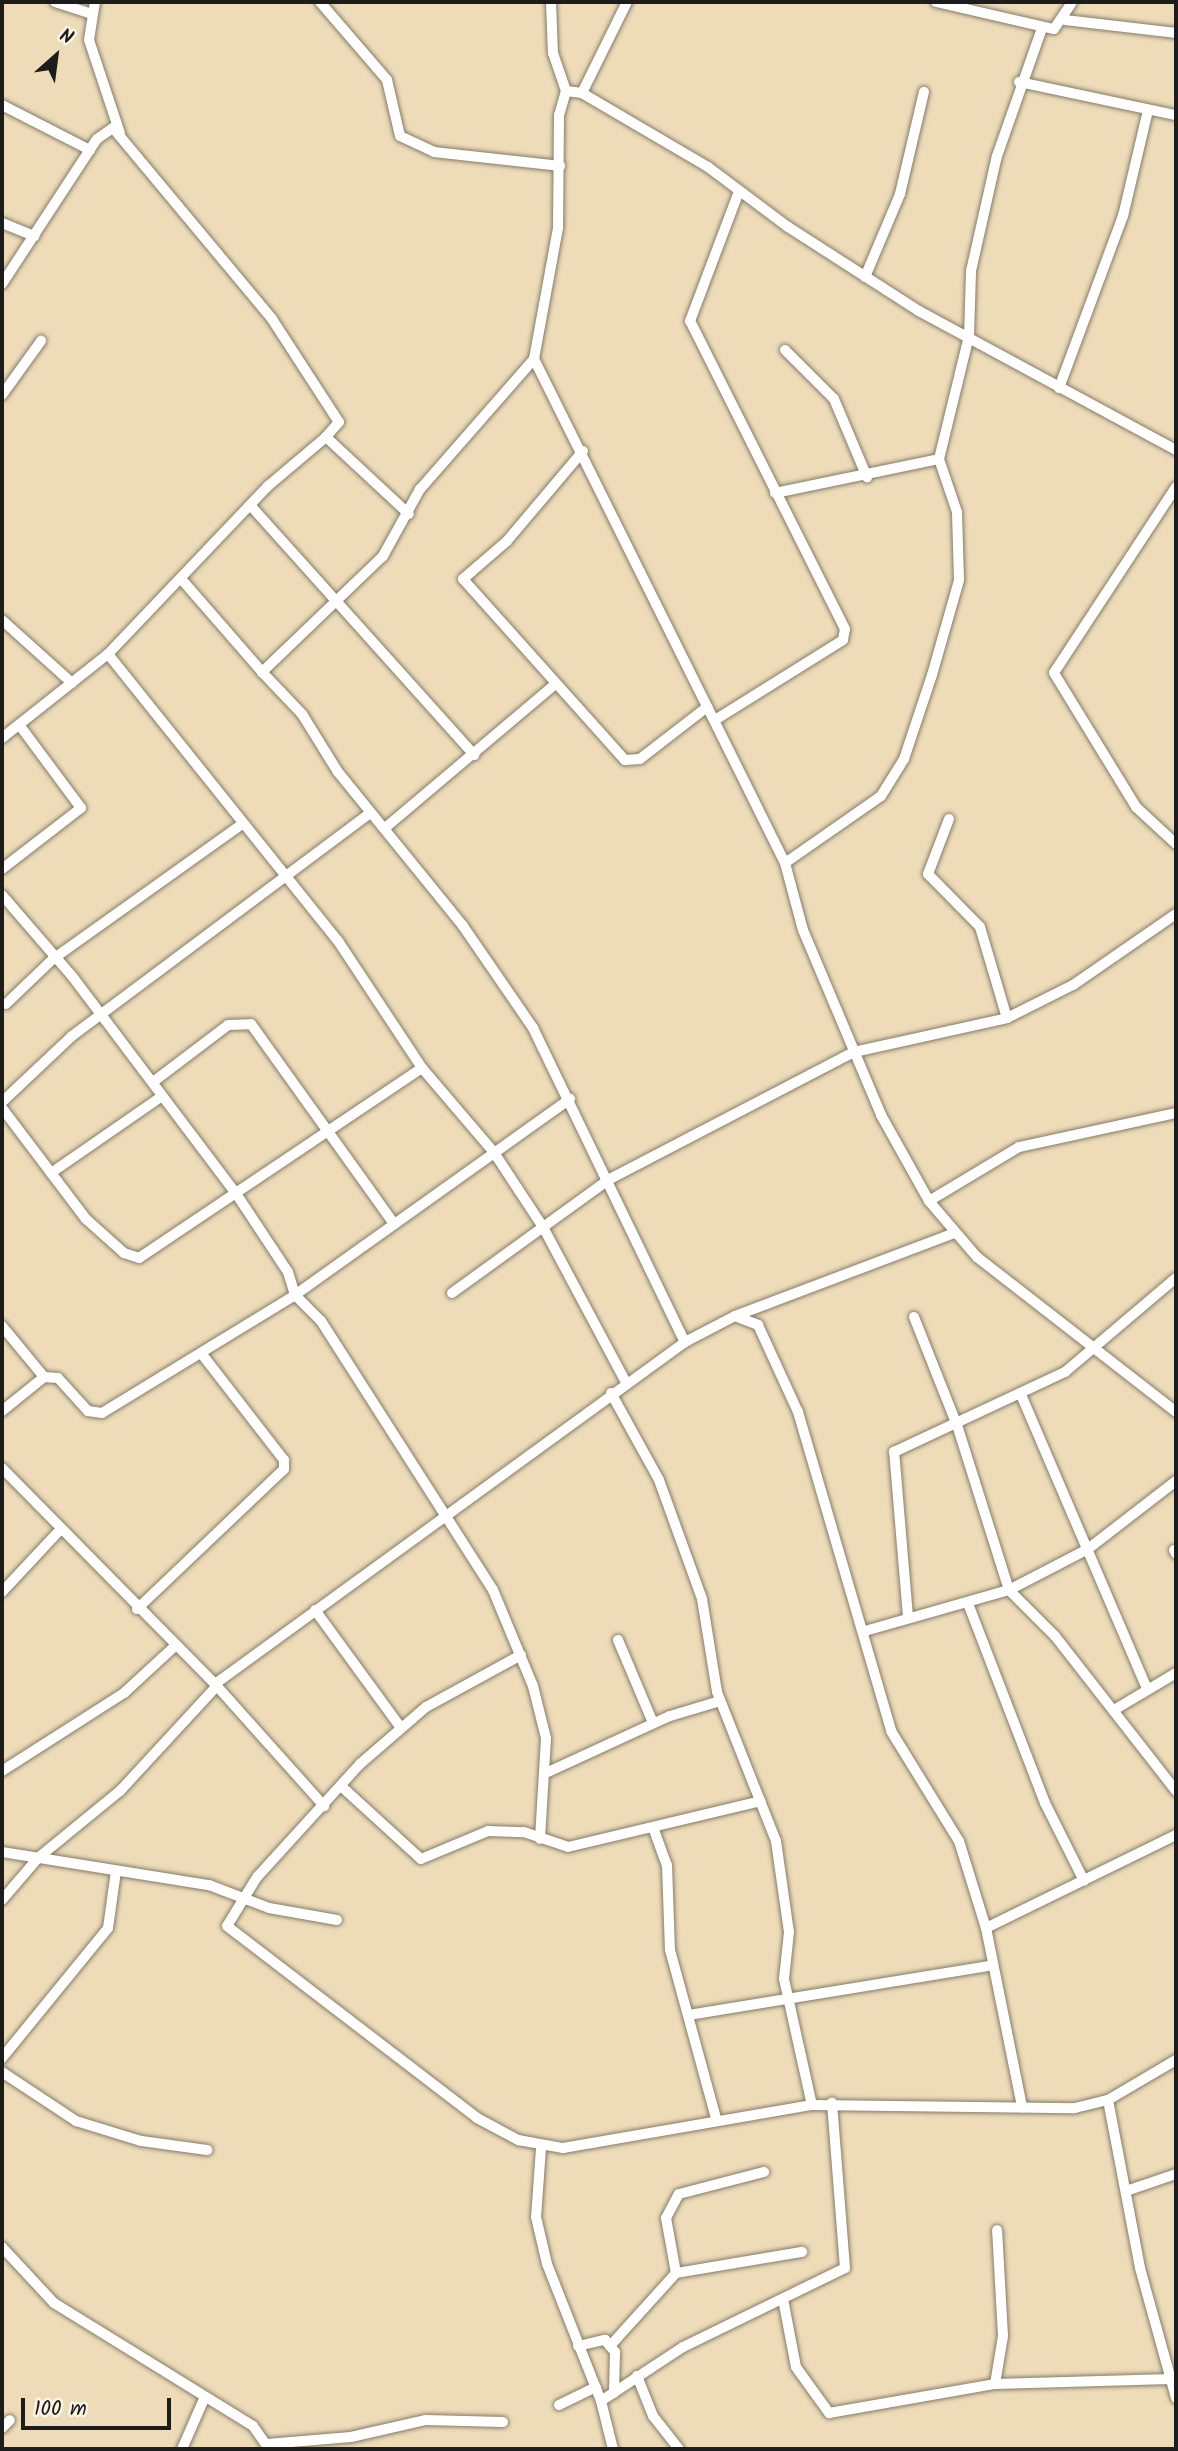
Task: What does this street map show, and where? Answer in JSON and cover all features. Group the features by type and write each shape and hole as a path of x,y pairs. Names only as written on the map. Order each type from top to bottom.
{"street":[{"path":"55,2 91,14"},
{"path":"2,738 108,654 183,581 250,505 326,437 339,422 272,319 120,133 94,64 91,14 95,2"},
{"path":"320,2 387,79 400,136 434,152 560,166"},
{"path":"262,672 383,556 409,514 420,489 534,359 553,270 566,91 553,53 551,2"},
{"path":"582,93 627,2"},
{"path":"936,2 1054,29 1065,20 1072,2"},
{"path":"1065,20 1176,33"},
{"path":"785,863 881,796 904,759 958,580 960,532 939,459 969,336 978,233 1019,82 1042,28"},
{"path":"1019,82 1176,114"},
{"path":"566,91 582,93 739,191 865,277 1059,388 1176,450"},
{"path":"865,277 900,194 924,92"},
{"path":"2,105 90,150"},
{"path":"1059,388 1123,216 1148,110"},
{"path":"2,284 90,150 107,131 120,133"},
{"path":"715,720 843,640 841,615 775,493 690,321 739,191"},
{"path":"2,223 34,236"},
{"path":"2,395 41,341"},
{"path":"785,350 834,400 867,477"},
{"path":"534,359 583,451 785,863 803,930 854,1052 929,1202 955,1233 1024,1300 1096,1346 1176,1412"},
{"path":"326,437 409,514"},
{"path":"583,451 507,541 463,579 553,686 631,763 707,707"},
{"path":"775,493 867,477 939,459"},
{"path":"1176,487 1055,673 1136,807 1176,844"},
{"path":"250,505 474,755"},
{"path":"183,581 262,672 302,713 370,813 385,828 519,1009 570,1099 685,1342"},
{"path":"2,620 72,683"},
{"path":"108,654 284,873 422,1068 493,1151 543,1227 627,1384"},
{"path":"385,828 553,686"},
{"path":"2,869 80,808 20,726"},
{"path":"2,1102 99,1018 284,873 370,813"},
{"path":"949,819 928,874 980,927 1007,1018"},
{"path":"6,1004 53,959 242,824"},
{"path":"2,895 153,1082 158,1099 237,1195 288,1272 295,1295 321,1321 493,1590 521,1655 546,1738 548,1772 540,1839"},
{"path":"452,1293 608,1180 854,1052 1007,1018 1073,985 1176,914"},
{"path":"153,1082 228,1025 246,1021 330,1132 394,1224"},
{"path":"2,1108 86,1219 131,1258 237,1195 422,1068"},
{"path":"51,1173 158,1099"},
{"path":"2,1326 44,1377 66,1383 98,1415 295,1295 493,1151 570,1099"},
{"path":"929,1202 1019,1147 1176,1113"},
{"path":"2,1900 38,1858 120,1791 216,1685 316,1610 448,1518 611,1392 627,1384 685,1342 735,1316 955,1233"},
{"path":"908,1617 892,1455 1022,1397 1096,1346 1175,1280"},
{"path":"735,1316 758,1325 798,1412 865,1631 891,1731 959,1841 986,1928 989,1966 1022,2107"},
{"path":"914,1317 957,1425 1009,1590 1114,1710 1176,1791"},
{"path":"137,1609 284,1469 284,1460 201,1353"},
{"path":"2,1411 44,1377"},
{"path":"611,1392 659,1480 702,1599 720,1701 761,1801 787,1897 789,2002 812,2105"},
{"path":"1022,1397 1147,1688"},
{"path":"2,1468 137,1609 216,1685 324,1806"},
{"path":"865,1631 908,1617 969,1606 1009,1590 1088,1549 1176,1481"},
{"path":"2,1592 61,1529"},
{"path":"969,1606 1045,1803 1084,1881"},
{"path":"316,1610 401,1728"},
{"path":"618,1640 653,1723"},
{"path":"2,1771 124,1693 176,1646"},
{"path":"521,1655 483,1671 401,1728 341,1786 241,1899 228,1931 303,1981 477,2118 541,2148 716,2118 832,2103 1022,2107 1049,2110 1108,2100 1176,2060"},
{"path":"1114,1710 1176,1673"},
{"path":"548,1772 653,1723 720,1701"},
{"path":"341,1786 421,1859 488,1831 540,1839 568,1847 654,1830 761,1801"},
{"path":"654,1830 667,1865 670,1950 716,2118"},
{"path":"986,1928 1176,1835"},
{"path":"2,1852 209,1885 241,1899 337,1920"},
{"path":"2,2058 108,1928 116,1871"},
{"path":"689,2015 789,2002 989,1966"},
{"path":"2,2071 87,2125 141,2141 207,2150"},
{"path":"783,2299 796,2367 829,2413 995,2384 1175,2388 1140,2268 1129,2190 1108,2100"},
{"path":"601,2401 637,2376 847,2263 832,2103"},
{"path":"541,2148 536,2217 578,2346 601,2401 613,2449"},
{"path":"676,2273 666,2218 679,2194 764,2172"},
{"path":"1129,2190 1176,2174"},
{"path":"995,2384 1003,2336 997,2230"},
{"path":"2,2247 54,2303 160,2364 204,2399 253,2426 268,2446 351,2437 426,2420 503,2422"},
{"path":"614,2393 610,2346 676,2273 802,2252"},
{"path":"578,2346 594,2339 610,2346"},
{"path":"637,2376 653,2416 678,2449"},
{"path":"559,2405 596,2387"},
{"path":"182,2449 204,2399"}]}
